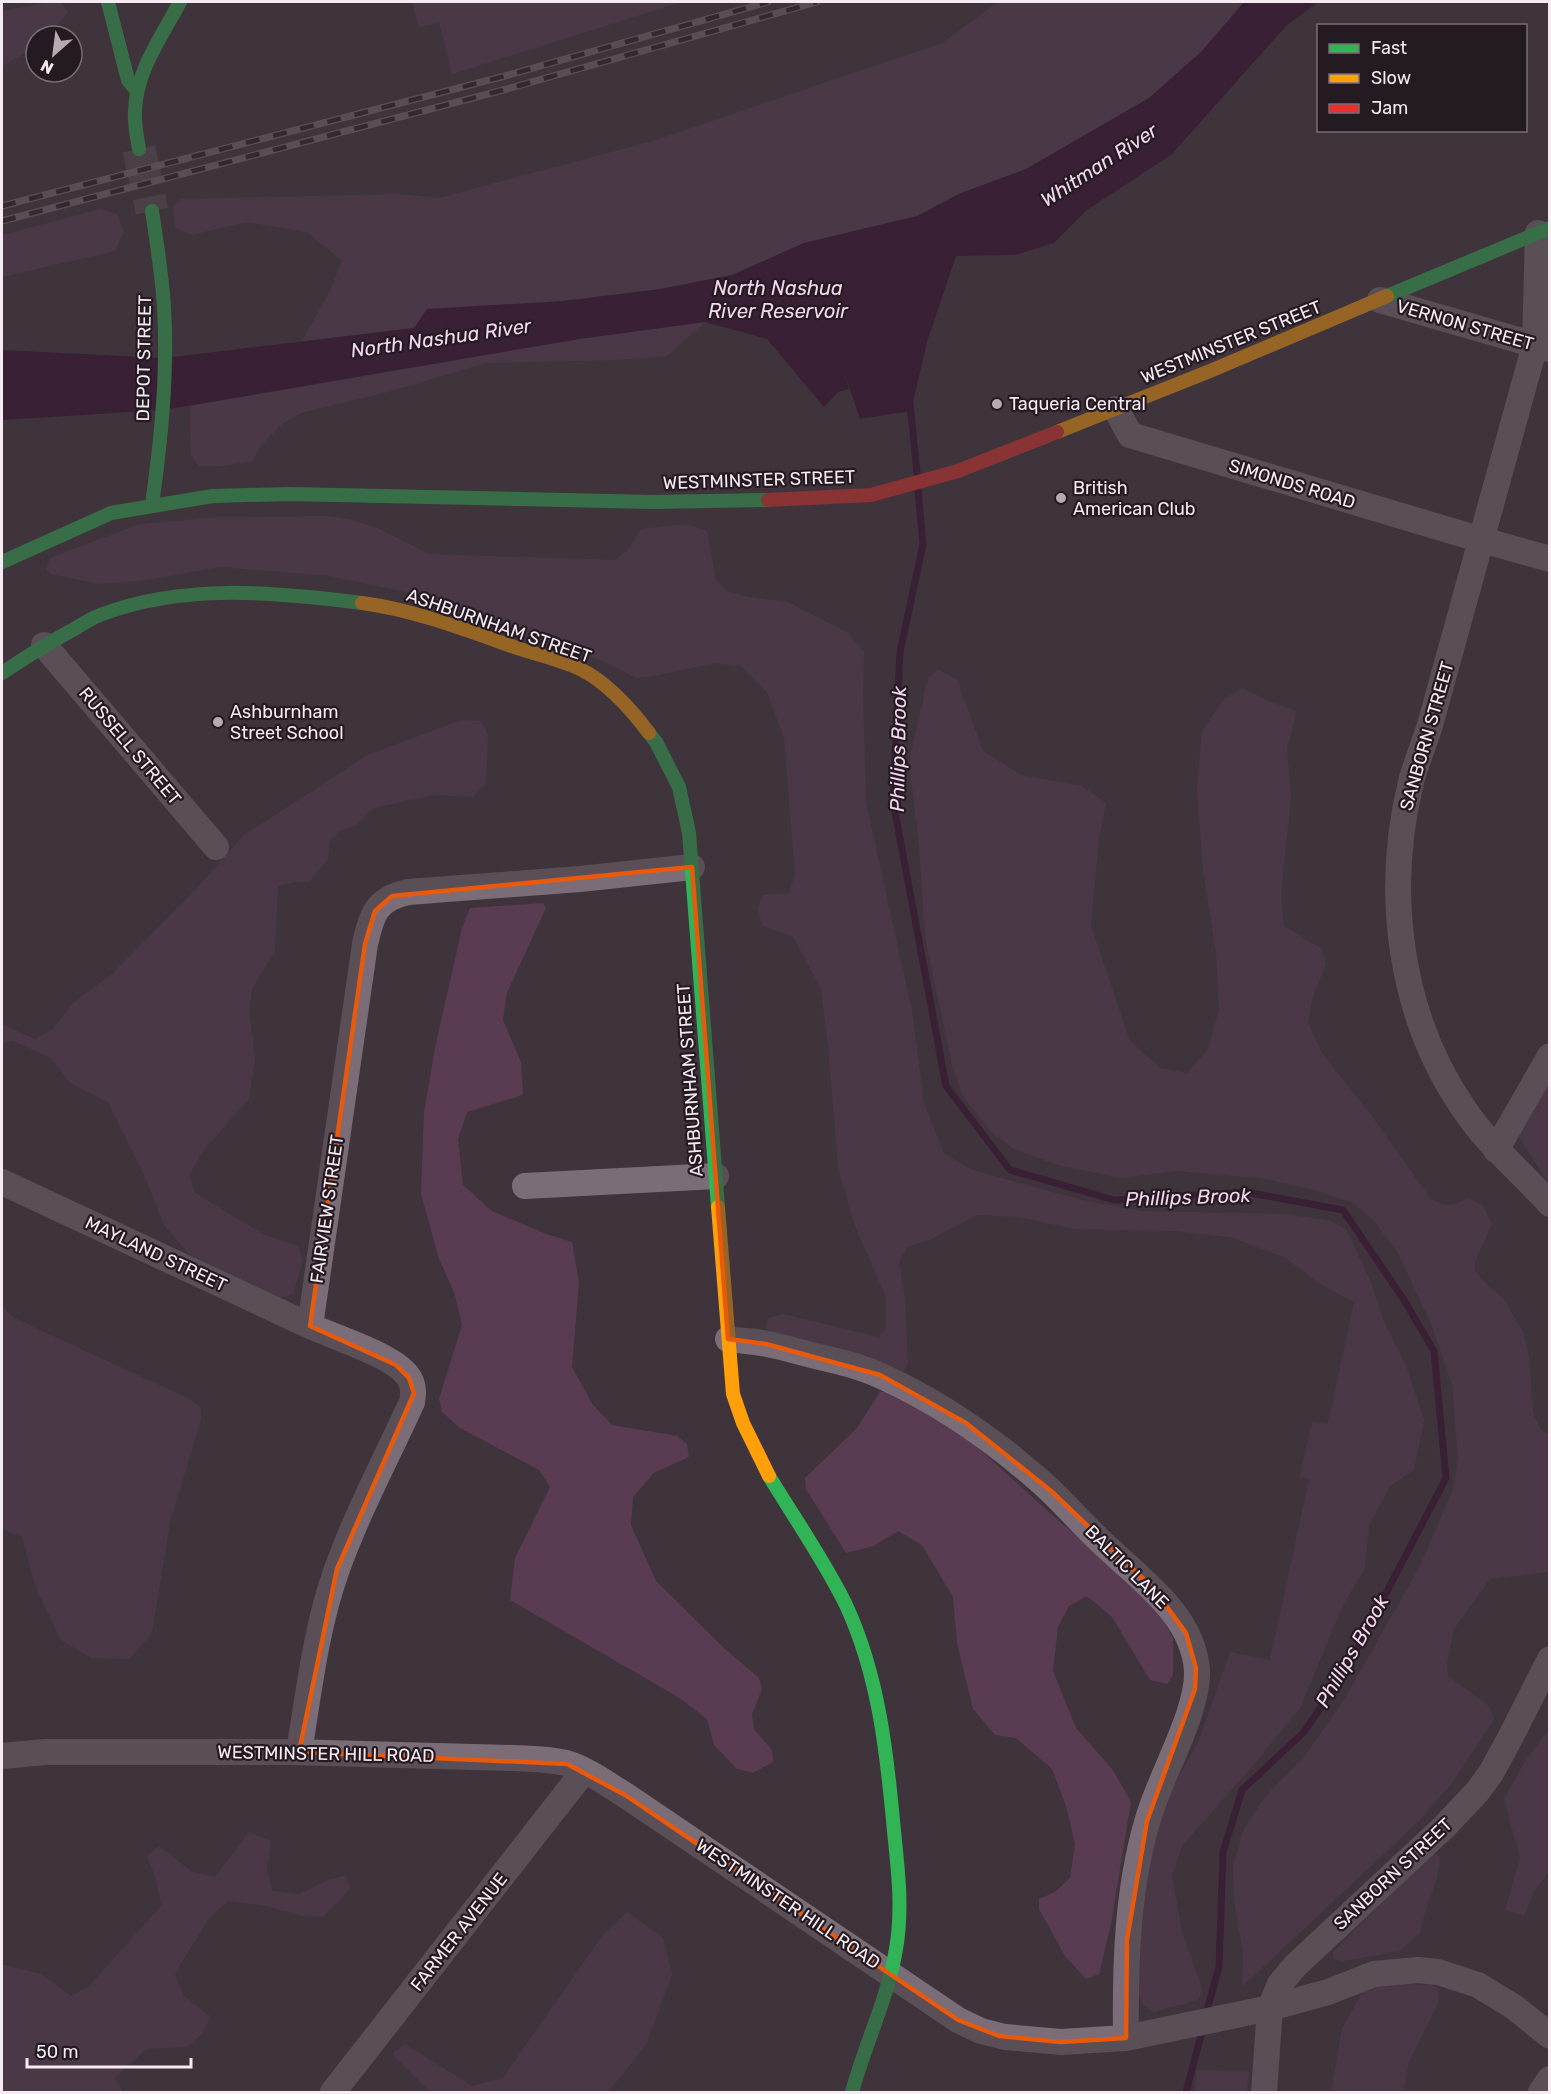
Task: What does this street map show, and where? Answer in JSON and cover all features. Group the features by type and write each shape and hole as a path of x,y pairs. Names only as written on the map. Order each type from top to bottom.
{"main road":[{"path":"108,2 128,80 137,92"},
{"path":"139,149 135,118 137,92 180,2"},
{"name":"DEPOT STREET","path":"152,211 162,281 165,340 162,419 152,505"},
{"name":"WESTMINSTER STREET","path":"2,562 111,513 213,496 289,494 643,502 789,500 871,495 958,471 1116,409 1544,231"},
{"name":"ASHBURNHAM STREET","path":"2,673 44,645 99,615 147,601 164,597 228,592 296,595 385,606 431,618 582,670 605,686 632,710 656,742 679,787 689,833 733,1394 756,1451 845,1604 866,1657 882,1721 900,1890 900,1916 891,1973 852,2092"}],"street":[{"name":"SANBORN STREET","path":"1544,231 1542,347 1482,540 1430,725 1412,780 1403,821 1399,903 1401,947 1406,974 1417,1013 1439,1069 1464,1110 1496,1150 1550,1204"},
{"name":"VERNON STREET","path":"1380,300 1542,347"},
{"name":"SIMONDS ROAD","path":"1116,409 1130,435 1550,559"},
{"name":"RUSSELL STREET","path":"44,645 216,847"},
{"name":"FAIRVIEW STREET","path":"310,1326 365,944 369,924 379,905 392,896 408,892 580,879 692,867"},
{"path":"1496,1150 1548,1064"},
{"path":"525,1186 716,1176"},
{"name":"MAYLAND STREET","path":"2,1182 310,1326"},
{"path":"299,1752 326,1605 337,1569 370,1489 412,1402 414,1393 409,1378 396,1365 310,1326"},
{"name":"BALTIC LANE","path":"728,1339 766,1344 871,1372 922,1397 966,1423 1051,1491 1109,1550 1154,1589 1173,1612 1186,1633 1196,1668 1195,1689 1187,1717 1147,1821 1127,1940 1126,2038"},
{"name":"SANBORN STREET","path":"1264,2092 1270,2008 1280,1984 1295,1966 1452,1818 1476,1792 1491,1773 1550,1659"},
{"name":"WESTMINSTER HILL ROAD","path":"2,1756 46,1752 299,1752 536,1759 567,1764 584,1771 625,1795 958,2020 993,2035 1060,2042 1126,2038 1270,2008 1328,1992 1374,1974 1397,1970 1438,1972 1478,1985 1514,2007 1550,2036"},
{"name":"FARMER AVENUE","path":"333,2092 584,1771"},
{"path":"1541,2092 1550,2079"}],"highlighted area":[{"path":"692,867 728,1339 766,1344 880,1375 966,1423 1051,1491 1154,1589 1186,1633 1196,1668 1195,1689 1147,1821 1127,1940 1126,2038 1061,2042 999,2036 958,2020 625,1795 567,1764 299,1752 337,1569 414,1393 409,1378 396,1365 310,1326 365,944 375,911 392,896"}],"shaded area":[{"path":"61,2 68,12 58,24 24,24 24,54 2,66 2,11"},
{"path":"412,2 682,2 452,74 439,23 419,27"},
{"path":"998,2 1244,2 1202,51 1149,98 1026,169 961,193 917,216 804,243 732,275 660,289 563,301 415,328 302,341 329,293 342,261 307,232 246,222 192,235 175,227 173,206 182,199 399,194 439,198 653,141 942,43"},
{"path":"101,209 117,214 124,232 115,251 2,277 2,235"},
{"path":"705,322 667,356 617,360 486,363 388,392 301,413 283,423 263,443 252,461 223,466 199,466 191,456 190,406 579,339"},
{"path":"326,516 349,519 375,527 429,554 614,560 628,550 641,529 686,524 707,531 716,580 727,591 749,597 788,602 848,633 864,651 866,802 912,1011 924,1103 944,1153 972,1170 1082,1200 1141,1211 1283,1214 1328,1220 1346,1229 1370,1280 1385,1324 1406,1366 1424,1420 1414,1470 1390,1486 1369,1525 1365,1568 1343,1605 1300,1708 1182,1846 1172,1876 1182,1932 1203,1991 1198,2000 1154,2012 1144,2006 1136,1991 1146,1874 1159,1822 1172,1789 1199,1740 1230,1652 1270,1660 1309,1479 1300,1477 1312,1422 1328,1424 1354,1302 1317,1282 1286,1258 1230,1237 1174,1231 1074,1229 1019,1217 977,1215 929,1240 908,1247 899,1262 905,1299 908,1364 902,1374 772,1334 765,1328 768,1318 783,1314 879,1337 886,1327 886,1297 855,1226 838,1167 821,988 793,937 763,926 757,909 763,895 789,893 795,875 784,738 767,692 742,667 716,663 636,678 607,663 421,595 329,576 221,567 140,581 100,584 50,574 46,569 50,558 140,524 219,517"},
{"path":"939,670 957,680 983,751 1021,775 1082,786 1106,803 1099,839 1091,926 1130,1041 1160,1068 1187,1073 1208,1049 1219,1009 1216,953 1203,869 1197,789 1202,731 1224,699 1243,688 1268,701 1297,711 1287,748 1291,796 1281,896 1284,926 1322,949 1326,964 1312,999 1308,1023 1322,1053 1371,1115 1430,1198 1449,1205 1468,1198 1483,1205 1492,1224 1475,1261 1475,1270 1484,1282 1503,1298 1523,1332 1529,1356 1533,1413 1541,1430 1549,1435 1549,1572 1490,1579 1454,1629 1447,1664 1448,1676 1489,1706 1494,1719 1452,1783 1419,1821 1242,1987 1243,1951 1234,1903 1233,1867 1244,1828 1265,1797 1304,1757 1344,1700 1420,1566 1453,1490 1458,1458 1452,1385 1432,1326 1398,1253 1374,1221 1352,1202 1307,1188 1261,1178 1176,1171 1122,1178 1058,1165 1014,1149 993,1134 963,1096 952,1065 925,936 919,845 909,762 928,678"},
{"path":"461,720 481,721 488,735 486,783 473,797 434,795 373,808 358,824 339,832 330,841 328,859 309,882 278,886 275,950 252,989 249,1011 255,1058 249,1099 202,1152 189,1176 195,1193 263,1234 298,1246 303,1260 293,1294 277,1299 189,1254 164,1225 145,1177 108,1102 70,1083 51,1058 13,1041 2,1043 2,1024 35,1039 53,1029 72,1004 113,973 197,888 244,835 368,755"},
{"path":"543,903 546,908 507,993 503,1020 521,1062 523,1095 467,1112 458,1139 463,1185 492,1211 546,1234 572,1242 579,1283 572,1367 593,1405 612,1425 677,1436 687,1444 689,1457 654,1473 633,1497 631,1525 656,1581 725,1649 759,1678 762,1689 752,1714 754,1729 772,1750 773,1762 753,1773 737,1769 714,1745 707,1719 678,1697 510,1600 515,1558 550,1487 539,1470 460,1428 442,1412 439,1399 462,1325 454,1292 439,1259 421,1194 424,1112 436,1043 462,928 470,908"},
{"path":"1549,1083 1549,1184 1519,1137 1528,1113"},
{"path":"4,1308 10,1315 33,1327 188,1398 201,1408 201,1420 170,1522 152,1633 129,1659 91,1658 61,1640 37,1591 22,1537 2,1529 2,1310"},
{"path":"900,1391 966,1437 1060,1522 1152,1599 1173,1638 1173,1675 1167,1684 1150,1680 1112,1617 1087,1596 1069,1606 1058,1627 1053,1671 1076,1728 1113,1770 1131,1802 1111,1924 1099,1974 1086,1979 1065,1956 1039,1909 1039,1899 1055,1892 1070,1878 1075,1844 1066,1806 1052,1769 1016,1738 995,1735 973,1709 957,1643 953,1597 922,1545 898,1531 874,1546 846,1553 806,1489 805,1478 857,1428 880,1392"},
{"path":"1549,1729 1549,1872 1534,1891 1524,1916 1505,1910 1520,1858 1504,1799 1524,1763"},
{"path":"249,1832 271,1841 267,1870 272,1891 300,1894 328,1880 347,1875 349,1890 323,1917 301,1916 267,1906 229,1901 210,1917 175,1973 183,1995 210,2016 204,2032 186,2047 146,2049 115,2078 123,2092 2,2092 2,1964 41,1974 71,1996 89,1986 162,1905 147,1856 159,1846 191,1871 215,1877"},
{"path":"1435,1854 1440,1857 1437,1878 1420,1933 1400,1951 1343,1961 1333,1959 1333,1952 1392,1893 1420,1859"},
{"path":"627,1912 663,1938 672,1975 646,2045 608,2092 430,2092 392,2054 405,2044 472,2086 503,2078 602,1936"},
{"path":"1379,1983 1432,1985 1439,1989 1438,2003 1408,2065 1403,2092 1331,2092 1342,2028 1363,1991"},
{"path":"1197,2070 1249,2071 1247,2092 1195,2092"}],"water":[{"path":"1244,2 1318,2 1286,26 1172,154 1087,210 1054,243 1015,255 956,256 927,342 911,411 860,419 844,372 849,389 838,392 824,407 767,339 705,322 579,339 163,410 2,420 2,350 165,358 414,328 427,309 563,301 660,289 732,275 804,243 917,216 961,193 1026,169 1149,98 1202,51"}],"waterway":[{"name":"Phillips Brook","path":"910,403 917,473"},
{"name":"Phillips Brook","path":"918,490 923,544 900,652 893,801 946,1086 1010,1170 1114,1200 1246,1192 1343,1210 1404,1300 1434,1351 1446,1478 1346,1670 1304,1732 1242,1790 1223,1852 1219,1967 1206,2014"},
{"name":"Phillips Brook","path":"1186,2092 1203,2028"}],"tunnel":[{"path":"139,149 152,211"}],"railway":[{"path":"2,206 505,76 768,2"},
{"path":"2,221 507,89 817,2"}],"traffic: fast":[{"path":"108,2 128,80 137,91"},
{"path":"139,149 135,116 136,96 151,54 180,2"},
{"path":"152,211 163,295 165,332 161,431 152,505"},
{"path":"1387,296 1550,228"},
{"path":"2,562 111,513 213,496 289,494 653,502 768,500"},
{"path":"2,673 47,644 100,615 164,598 230,593 296,596 362,603"},
{"path":"649,733 679,787 689,833 718,1207"},
{"path":"769,1476 819,1556 846,1605 874,1687 884,1744 898,1875 898,1934 888,1985 852,2092"}],"traffic: slow":[{"path":"1057,432 1210,371 1387,296"},
{"path":"362,603 421,616 574,666 610,690 627,706 649,733"},
{"path":"718,1207 733,1394 743,1423 769,1476"}],"traffic: jam":[{"path":"768,500 871,495 958,471 1057,432"}],"place":[{"name":"Taqueria Central","path":"997,404"},
{"name":"British American Club","path":"1061,498"},
{"name":"Ashburnham Street School","path":"218,722"}],"water label":[{"name":"Whitman River","path":"1099,165"},
{"name":"North Nashua River Reservoir","path":"778,300"},
{"name":"North Nashua River","path":"441,338"}]}
